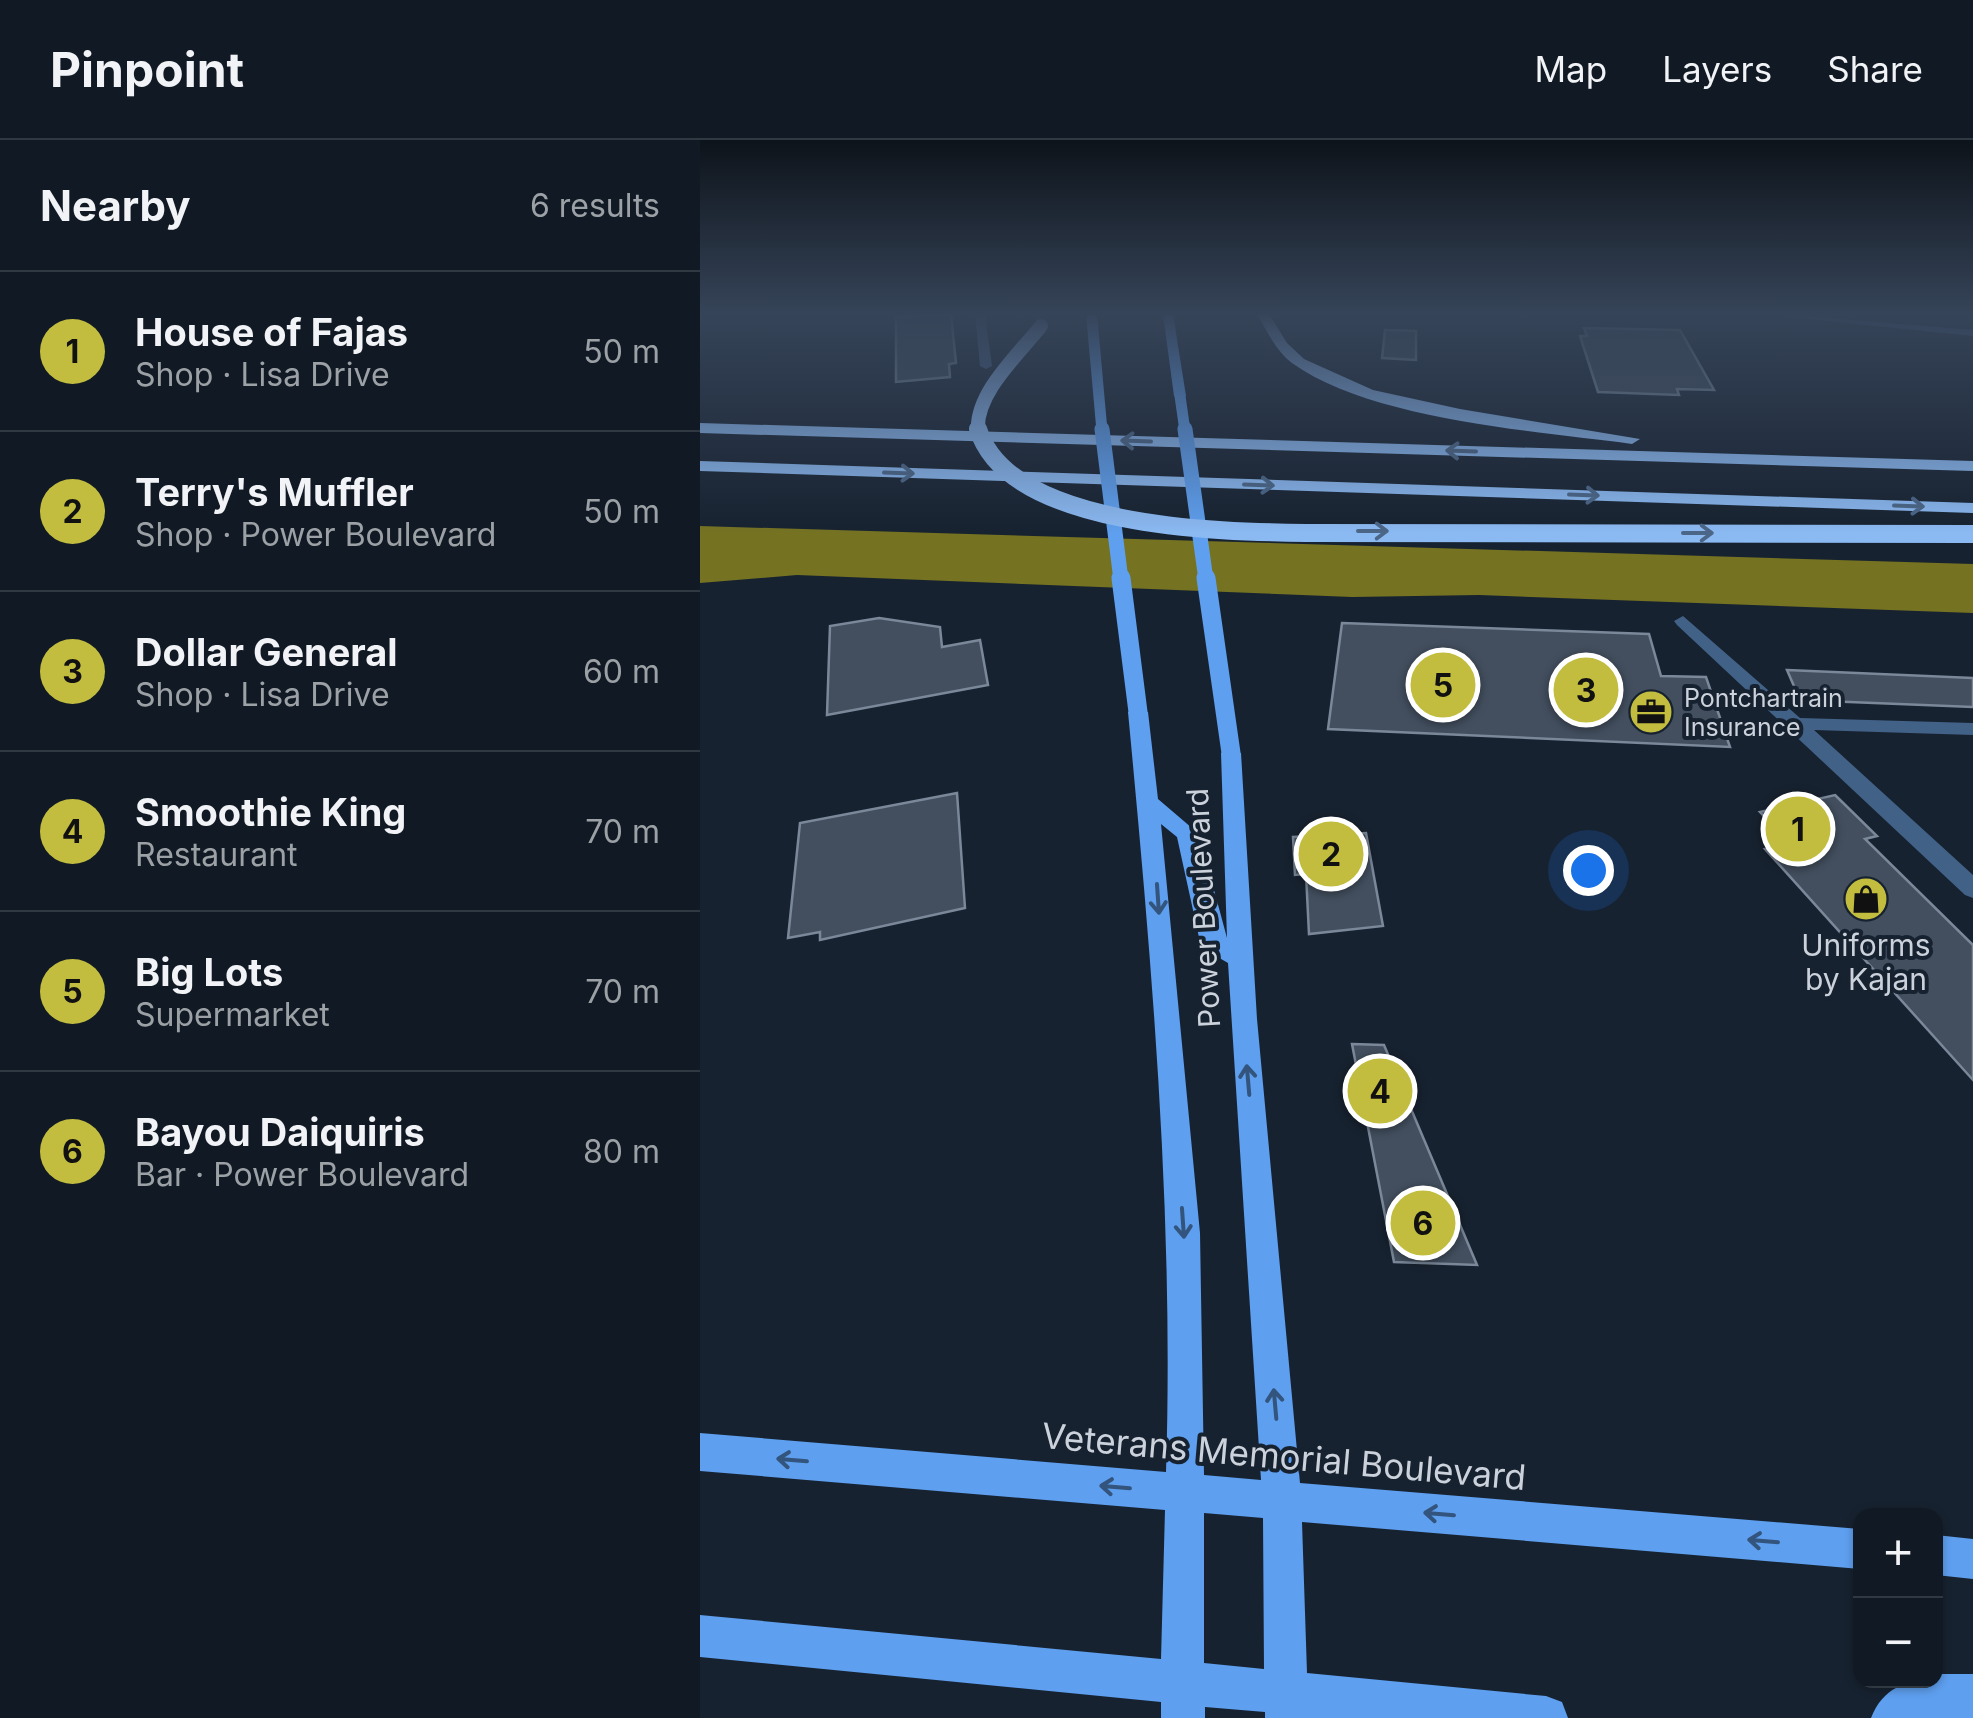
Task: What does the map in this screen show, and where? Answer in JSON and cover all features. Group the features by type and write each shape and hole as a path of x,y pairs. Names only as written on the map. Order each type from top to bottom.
{"highway":[{"path":"996,388 981,408 977,428 984,446 1020,480 1083,507 1122,517 1254,532 1973,534"},
{"path":"1366,388 1530,426 1769,460"},
{"path":"700,428 1973,466"},
{"path":"700,466 1973,508"}],"main road":[{"name":"Power Boulevard","path":"1100,388 1148,802 1184,1235 1187,1492 1183,1700"},
{"name":"Power Boulevard","path":"1178,388 1230,753 1240,958 1282,1501 1287,1706"},
{"path":"1148,802 1188,834 1213,942 1240,958"},
{"name":"Veterans Memorial Boulevard","path":"700,1452 1853,1548"},
{"path":"1943,1556 1973,1558"},
{"path":"700,1636 1183,1700 1546,1718"},
{"path":"1893,1718 1900,1710 1933,1693 1973,1696"}],"street":[{"path":"1683,621 1973,889"},
{"path":"1798,724 1973,729"}],"shaded area":[{"path":"700,526 1973,564 1973,613 1479,595 1352,597 797,575 700,583"}],"building":[{"path":"1597,388 1713,388 1714,390 1677,389 1679,395 1598,392"},
{"path":"879,618 940,627 942,647 980,640 988,685 827,715 830,626"},
{"path":"1342,623 1649,634 1661,676 1706,677 1730,747 1328,729"},
{"path":"1787,670 1973,678 1973,707 1800,700"},
{"path":"957,793 965,908 820,940 820,932 788,938 800,823"},
{"path":"1835,795 1877,836 1865,839 1973,945 1973,1080 1765,849 1790,844 1760,812"},
{"path":"1366,833 1383,926 1309,934 1306,874 1295,875 1293,837"},
{"path":"1352,1044 1384,1045 1477,1265 1394,1262"}],"place":[{"name":"Big Lots","path":"1443,685"},
{"name":"Dollar General","path":"1586,690"},
{"name":"Pontchartrain Insurance","path":"1651,712"},
{"name":"House of Fajas","path":"1798,829"},
{"name":"Terry's Muffler","path":"1331,854"},
{"name":"Uniforms by Kajan","path":"1866,899"},
{"name":"Smoothie King","path":"1380,1091"},
{"name":"Bayou Daiquiris","path":"1423,1223"}]}
